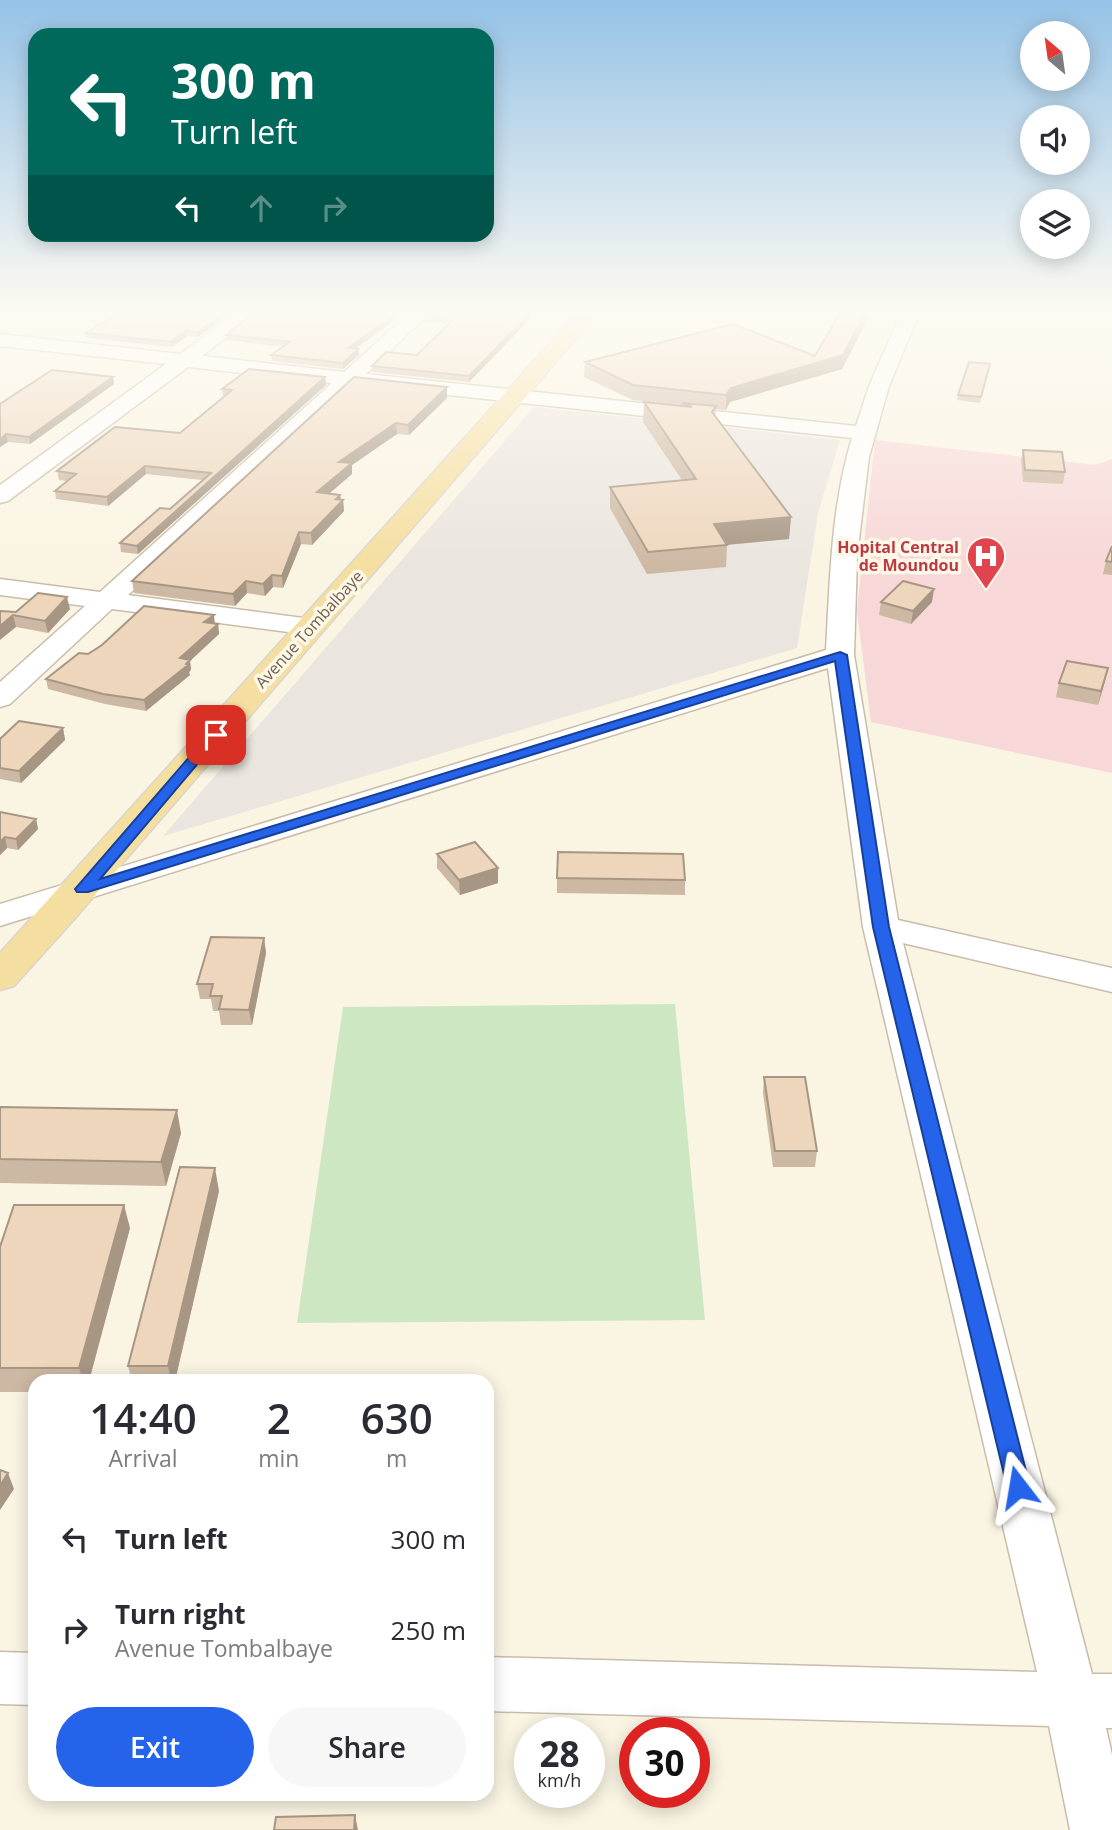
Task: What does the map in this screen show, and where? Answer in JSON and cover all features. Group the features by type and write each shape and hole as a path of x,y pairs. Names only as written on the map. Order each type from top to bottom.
{"main road":[{"name":"Avenue Tombalbaye","path":"0,977 82,889 515,397"}],"street":[{"path":"0,496 135,396"},
{"path":"0,698 330,396"},
{"path":"510,396 864,433"},
{"path":"876,396 864,433 844,556 840,655 881,927 1091,1700 1100,1830"},
{"path":"0,465 37,469"},
{"path":"0,587 311,627"},
{"path":"0,915 840,655"},
{"path":"881,927 1112,979"},
{"path":"0,1678 28,1679"},
{"path":"494,1684 1091,1700"}],"shaded area":[{"path":"534,407 840,440 818,513 797,648 163,836"},
{"name":"Hopital Central de Moundou","path":"875,440 1095,465 1112,459 1112,773 871,722 857,611"}],"green space":[{"path":"675,1004 705,1320 297,1323 343,1007"}],"building":[{"path":"12,396 86,396 29,437 6,434 0,439 0,404"},
{"path":"224,396 303,396 137,546 120,543 160,508 170,509 211,473 145,466 107,497 55,491 76,474 57,471 115,427 180,433"},
{"path":"333,396 437,396 408,425 396,423 339,462 352,463 317,492 340,495 336,499 343,500 311,533 299,532 282,576 272,575 263,584 246,581 233,594 132,581"},
{"path":"644,402 692,407 682,403 716,406 712,412 791,517 714,524 727,545 648,552 610,487 696,479"},
{"path":"1023,450 1062,452 1065,472 1025,470"},
{"path":"1112,546 1112,562 1106,561"},
{"path":"903,581 934,589 913,611 881,602"},
{"path":"38,593 67,597 45,621 13,615 0,626 0,611 16,612"},
{"path":"144,606 214,615 204,622 218,624 180,658 190,660 186,664 188,665 144,700 103,694 46,679 79,653 88,654 102,645"},
{"path":"1067,661 1108,668 1101,691 1059,683"},
{"path":"19,721 63,728 19,771 0,768 0,739"},
{"path":"0,812 36,819 16,839 5,837 0,842"},
{"path":"475,842 498,868 459,880 437,854"},
{"path":"558,852 683,854 685,880 557,878"},
{"path":"211,937 264,938 249,1010 219,1009 222,996 210,996 213,984 197,984"},
{"path":"764,1077 805,1077 817,1151 775,1151"},
{"path":"0,1107 177,1110 161,1162 0,1159"},
{"path":"180,1167 215,1168 168,1366 128,1366"},
{"path":"14,1205 124,1205 79,1368 0,1368 0,1247"},
{"path":"0,1470 8,1473 0,1486"},
{"path":"355,1815 354,1830 274,1830 276,1817"}],"place":[{"name":"Hopital Central de Moundou","path":"986,590"}],"route":[{"path":"216,735 82,889 840,655 881,927 1018,1487"}]}
